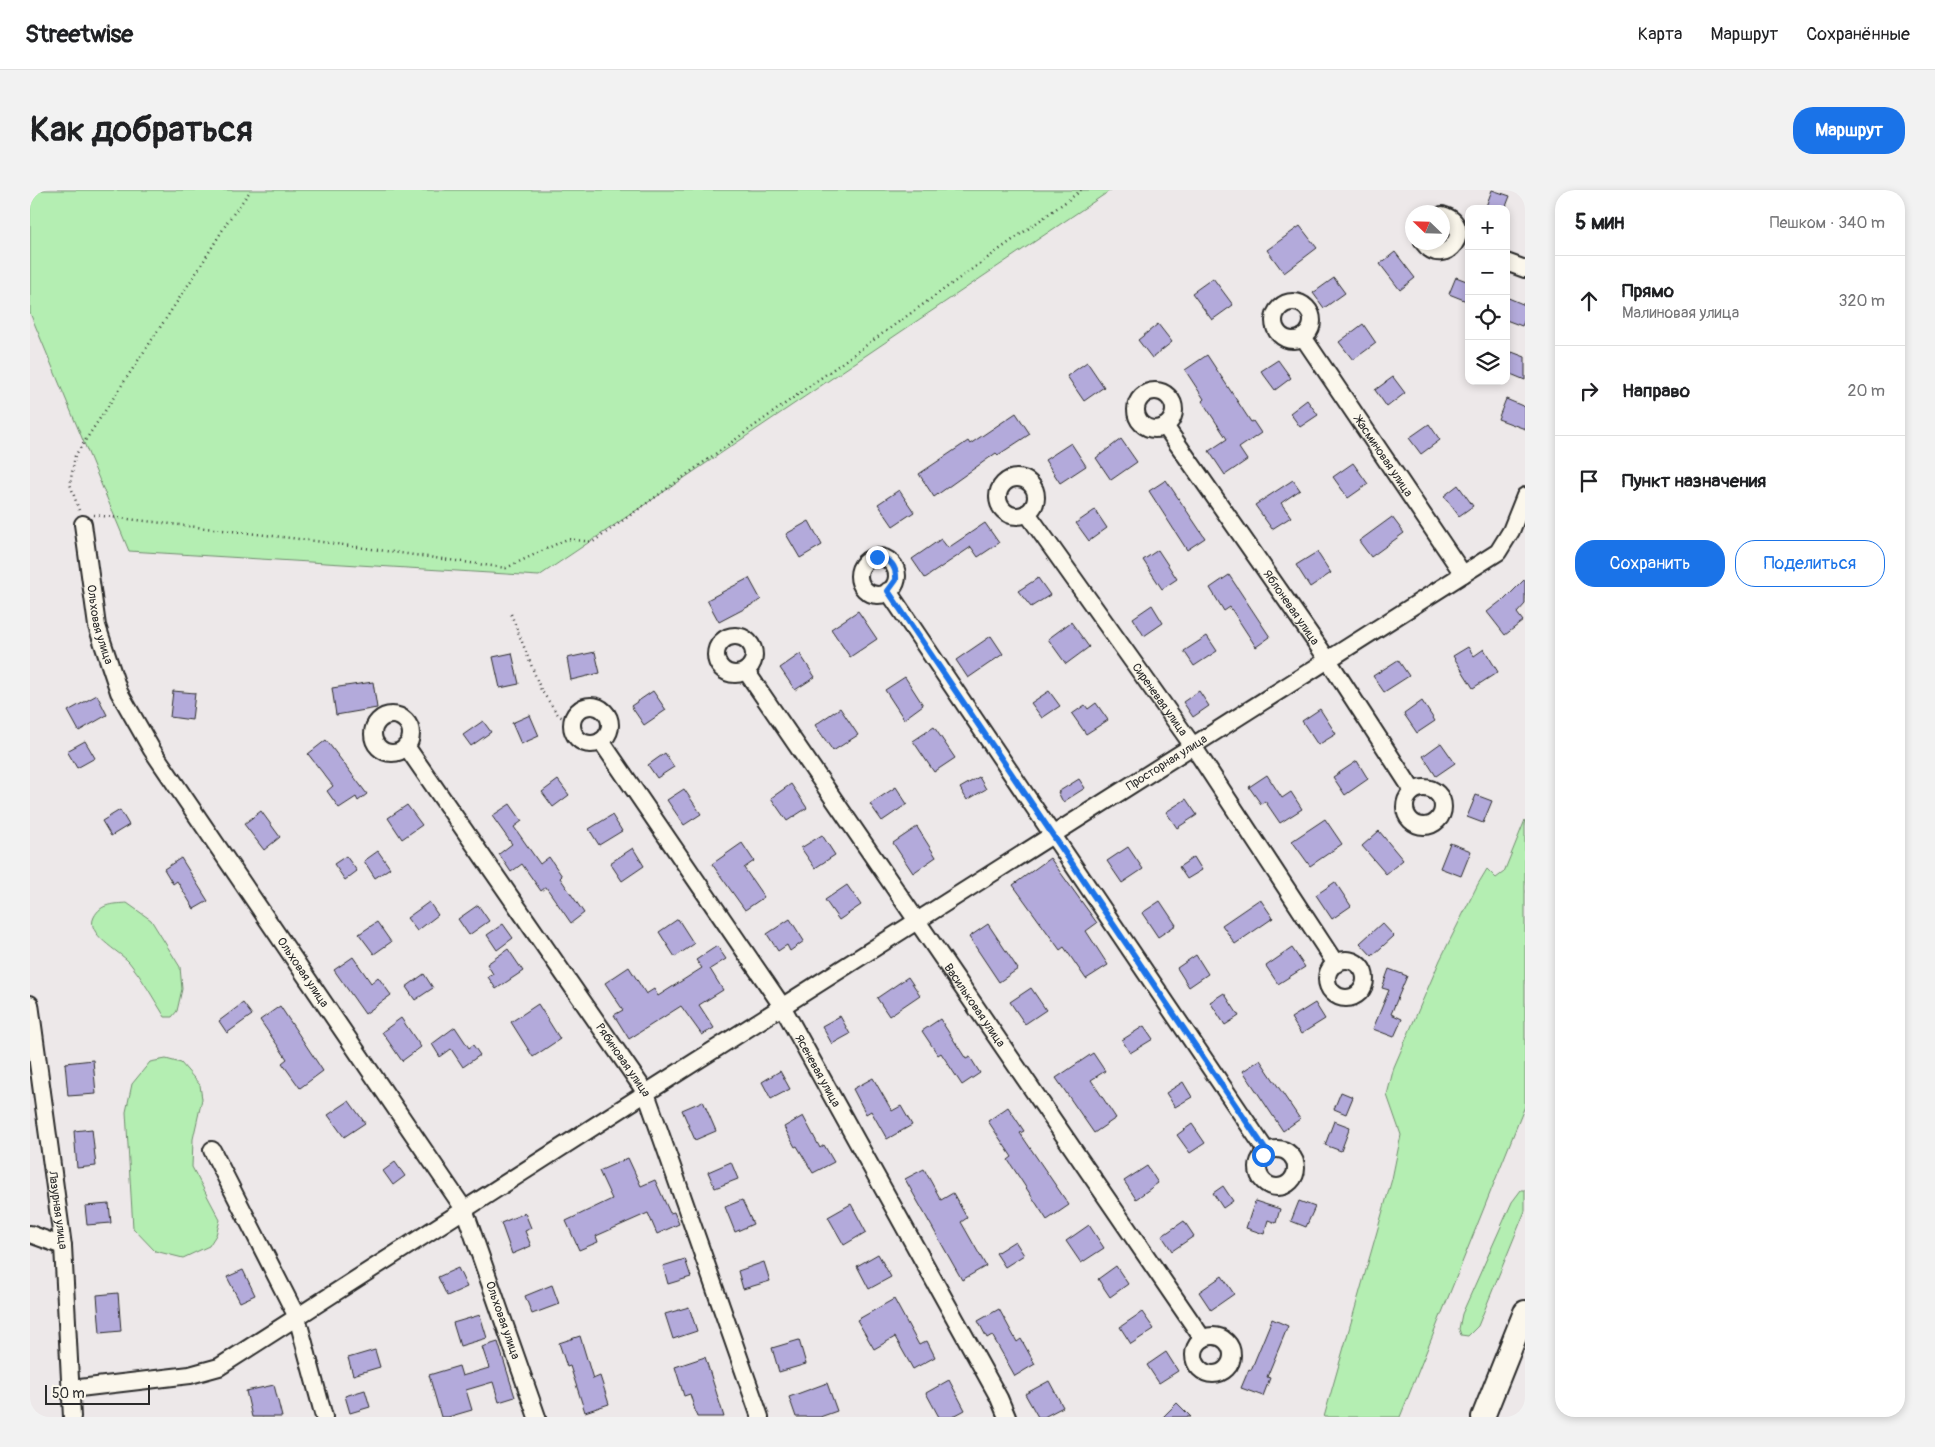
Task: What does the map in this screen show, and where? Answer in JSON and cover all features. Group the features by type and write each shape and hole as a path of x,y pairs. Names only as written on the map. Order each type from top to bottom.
{"main road":[{"path":"1482,1417 1525,1312"}],"street":[{"path":"1450,219 1455,224 1463,245 1450,249"},
{"path":"1431,250 1441,252 1447,250"},
{"path":"1510,264 1525,270"},
{"name":"Жасминовая улица","path":"1303,337 1463,574"},
{"name":"Яблоневая улица","path":"1165,426 1328,660 1413,790"},
{"name":"Просторная улица","path":"71,1389 190,1375 219,1367 782,1006 1498,552 1511,531 1525,496"},
{"name":"Сиреневая улица","path":"1027,513 1193,746 1336,964"},
{"name":"Ольховая улица","path":"81,519 98,626 118,692 152,750 464,1209 537,1417"},
{"path":"888,591 1267,1152"},
{"name":"Васильковая улица","path":"746,671 1203,1339"},
{"path":"595,707 603,712 608,720 609,729 601,741 587,744 578,740 573,731 572,722 577,713 585,708 595,707"},
{"name":"Ясеневая улица","path":"601,741 782,1006 999,1398 1007,1417"},
{"name":"Рябиновая улица","path":"406,746 646,1093 760,1417"},
{"name":"Лазурная улица","path":"30,1004 63,1246 72,1417"},
{"path":"212,1150 297,1317 324,1417"},
{"path":"30,1234 63,1246"}],"path":[{"path":"252,190 228,221 200,267 75,456 70,484 81,519 308,540 506,568 567,540 594,542 1082,190"},
{"path":"511,614 541,690 559,716 572,722"}],"green space":[{"path":"30,190 1111,190 539,576 129,551 30,313"},
{"path":"1525,820 1525,1106 1400,1417 1324,1417 1392,1179 1401,1135 1387,1095 1394,1067 1440,960 1478,884 1487,869 1496,878 1504,872"},
{"path":"127,903 151,920 180,967 182,989 177,1011 172,1017 165,1017 129,962 104,942 94,930 94,917 100,909 108,905"},
{"path":"166,1059 181,1063 200,1085 202,1099 193,1139 192,1167 220,1220 216,1235 209,1246 183,1258 155,1251 133,1228 126,1112 132,1084 150,1062"},
{"path":"1521,1190 1525,1190 1525,1211 1478,1326 1468,1336 1461,1335 1459,1329 1462,1314 1512,1202"}],"building":[{"path":"1492,190 1510,196 1507,205 1486,205"},
{"path":"1300,226 1317,248 1284,273 1267,250"},
{"path":"1395,252 1415,278 1400,290 1380,264"},
{"path":"1456,277 1465,280 1465,300 1449,294"},
{"path":"1213,278 1233,305 1212,320 1192,293"},
{"path":"1334,278 1345,293 1324,308 1313,293"},
{"path":"1510,299 1525,305 1525,319 1522,326 1510,322"},
{"path":"1158,324 1172,342 1152,358 1138,340"},
{"path":"1363,324 1376,343 1353,360 1339,342"},
{"path":"1512,352 1525,357 1525,380 1510,374 1510,357"},
{"path":"1207,355 1251,422 1253,421 1261,433 1239,448 1247,460 1225,475 1209,451 1227,439 1202,401 1204,399 1185,370"},
{"path":"1278,360 1291,378 1275,390 1261,371"},
{"path":"1087,362 1104,387 1084,401 1067,376"},
{"path":"1393,377 1405,393 1387,407 1375,390"},
{"path":"1506,399 1525,407 1525,429 1498,419"},
{"path":"1307,400 1318,415 1300,427 1290,413"},
{"path":"1016,413 1030,434 998,455 996,453 934,497 919,474 968,441 970,444"},
{"path":"1429,424 1440,440 1421,454 1409,438"},
{"path":"1121,439 1137,462 1111,480 1096,458"},
{"path":"1071,443 1086,466 1060,483 1045,460"},
{"path":"1353,463 1368,484 1348,498 1333,477"},
{"path":"1166,480 1205,538 1187,550 1149,491"},
{"path":"1293,480 1300,490 1281,503 1291,517 1272,529 1255,505"},
{"path":"1458,485 1473,506 1459,516 1444,496"},
{"path":"899,490 914,512 893,526 878,504"},
{"path":"1095,510 1107,528 1089,541 1076,523"},
{"path":"1392,517 1404,533 1371,557 1359,541"},
{"path":"809,521 822,545 800,558 786,534"},
{"path":"985,523 999,543 978,557 971,547 925,578 912,559 941,539 948,548"},
{"path":"1158,550 1177,579 1162,589 1143,560"},
{"path":"1317,552 1331,573 1310,587 1296,565"},
{"path":"1229,575 1270,637 1256,647 1230,607 1224,611 1210,588"},
{"path":"749,578 761,600 719,622 707,600"},
{"path":"1038,578 1050,595 1031,607 1018,591"},
{"path":"1525,579 1525,604 1517,613 1523,621 1505,635 1487,612 1502,602"},
{"path":"1152,605 1163,623 1144,636 1133,618"},
{"path":"858,611 877,639 850,657 831,629"},
{"path":"1071,622 1089,647 1066,664 1048,639"},
{"path":"991,636 1003,654 968,678 956,660"},
{"path":"1207,636 1217,651 1194,666 1184,651"},
{"path":"1468,647 1474,656 1484,649 1498,672 1473,688 1453,656"},
{"path":"595,652 600,673 571,680 567,658"},
{"path":"512,653 519,684 500,688 493,657"},
{"path":"800,654 815,677 795,690 780,668"},
{"path":"1398,660 1409,676 1384,692 1373,676"},
{"path":"905,677 923,705 904,719 885,690"},
{"path":"373,682 377,708 336,715 332,688"},
{"path":"173,691 195,693 192,720 170,717"},
{"path":"653,691 666,710 644,725 631,706"},
{"path":"1049,691 1060,706 1042,718 1031,703"},
{"path":"1199,691 1209,706 1193,717 1183,702"},
{"path":"97,695 107,715 79,731 68,711"},
{"path":"1422,701 1435,721 1417,733 1404,714"},
{"path":"1096,703 1108,720 1086,734 1072,714 1085,705 1088,709"},
{"path":"840,708 858,735 833,751 815,725"},
{"path":"1320,709 1336,734 1318,745 1302,721"},
{"path":"530,715 539,736 521,744 512,723"},
{"path":"483,721 491,732 471,746 463,735"},
{"path":"934,727 955,758 934,772 913,741"},
{"path":"326,740 367,794 358,801 356,797 339,808 327,791 333,786 308,754"},
{"path":"85,741 95,758 77,768 67,751"},
{"path":"1441,743 1455,763 1436,776 1423,756"},
{"path":"665,753 674,767 657,778 648,765"},
{"path":"1357,761 1368,779 1345,795 1333,777"},
{"path":"1267,775 1282,798 1291,792 1302,809 1280,823 1265,801 1261,804 1249,787"},
{"path":"979,777 986,789 967,800 960,788"},
{"path":"1079,779 1085,788 1063,802 1058,792"},
{"path":"558,780 569,795 553,807 542,792"},
{"path":"791,784 807,808 787,821 771,798"},
{"path":"896,787 907,804 882,821 870,804"},
{"path":"684,789 701,814 684,825 667,800"},
{"path":"1476,795 1492,801 1483,823 1467,817"},
{"path":"1186,799 1197,815 1177,828 1166,812"},
{"path":"510,804 522,821 514,827 540,864 549,857 562,876 560,878 584,913 571,923 546,887 541,891 522,864 511,872 499,854 512,844 492,816"},
{"path":"407,805 422,825 402,839 388,818"},
{"path":"120,810 129,825 111,836 102,821"},
{"path":"261,811 280,837 264,850 244,824"},
{"path":"612,815 622,831 599,845 589,829"},
{"path":"1325,819 1342,844 1310,866 1292,841"},
{"path":"917,827 936,857 913,873 893,843"},
{"path":"1379,831 1403,860 1386,874 1362,846"},
{"path":"822,835 835,855 815,868 801,848"},
{"path":"742,843 754,861 744,868 764,897 745,910 712,864"},
{"path":"1450,843 1471,851 1461,876 1440,868"},
{"path":"1128,847 1143,869 1122,883 1107,861"},
{"path":"633,848 644,866 622,881 610,863"},
{"path":"378,851 390,868 375,878 364,861"},
{"path":"346,856 357,871 345,880 334,864"},
{"path":"1194,857 1202,870 1187,879 1179,867"},
{"path":"181,858 208,901 194,909 177,881 173,884 164,869"},
{"path":"1050,858 1097,923 1086,931 1108,965 1086,979 1064,947 1060,950 1013,885"},
{"path":"1335,882 1351,906 1332,919 1316,895"},
{"path":"847,885 861,905 839,920 825,900"},
{"path":"1260,899 1273,918 1235,944 1222,925"},
{"path":"1160,901 1176,925 1158,937 1142,913"},
{"path":"429,902 438,915 417,931 407,918"},
{"path":"478,905 489,921 469,935 458,919"},
{"path":"678,919 694,944 675,957 659,932"},
{"path":"790,919 804,941 790,951 787,945 778,951 767,934"},
{"path":"377,922 391,942 374,954 359,934"},
{"path":"1382,923 1394,936 1372,956 1360,943"},
{"path":"503,924 513,938 497,950 487,935"},
{"path":"988,924 1018,969 999,982 969,937"},
{"path":"717,946 726,959 710,969 723,990 699,1005 714,1028 702,1035 681,1006 629,1039 614,1015 623,1010 605,983 629,967 646,994 654,989 658,996 702,968 696,960"},
{"path":"1292,948 1305,967 1278,984 1266,966"},
{"path":"508,949 523,971 496,989 488,977 493,974 487,964"},
{"path":"1196,955 1208,974 1189,987 1177,968"},
{"path":"353,957 371,983 378,977 391,995 365,1014 334,970"},
{"path":"1389,969 1407,976 1391,1014 1402,1019 1394,1037 1373,1029 1389,990 1382,988"},
{"path":"424,974 433,988 415,1000 406,987"},
{"path":"908,977 920,995 889,1016 877,998"},
{"path":"1031,988 1046,1010 1025,1024 1010,1002"},
{"path":"1224,993 1239,1016 1225,1025 1210,1002"},
{"path":"243,1003 252,1015 227,1033 219,1021"},
{"path":"1315,1003 1325,1019 1301,1034 1291,1018"},
{"path":"538,1004 560,1039 533,1057 511,1022"},
{"path":"280,1006 323,1071 300,1088 282,1063 287,1059 260,1020"},
{"path":"840,1016 850,1034 832,1044 822,1026"},
{"path":"401,1018 421,1047 402,1061 382,1032"},
{"path":"940,1019 966,1059 970,1057 980,1073 962,1085 941,1053 938,1055 922,1031"},
{"path":"1144,1026 1153,1039 1130,1053 1122,1040"},
{"path":"455,1027 469,1048 473,1045 480,1055 463,1067 451,1049 440,1057 432,1044"},
{"path":"1093,1053 1105,1071 1091,1080 1116,1118 1094,1133 1056,1078"},
{"path":"93,1060 96,1094 68,1096 65,1063"},
{"path":"1260,1060 1300,1119 1283,1131 1243,1071"},
{"path":"780,1071 790,1089 771,1099 762,1082"},
{"path":"873,1078 892,1111 901,1106 912,1125 887,1139 871,1111 866,1114 853,1089"},
{"path":"1183,1082 1192,1097 1175,1107 1166,1093"},
{"path":"1341,1092 1353,1097 1346,1114 1334,1109"},
{"path":"349,1101 365,1123 344,1137 328,1115"},
{"path":"703,1101 716,1131 695,1140 682,1110"},
{"path":"1008,1107 1024,1131 1020,1133 1069,1205 1047,1220 1008,1160 1012,1157 988,1121"},
{"path":"803,1116 820,1148 824,1145 834,1162 813,1173 784,1127"},
{"path":"1334,1121 1350,1127 1341,1151 1325,1145"},
{"path":"1192,1124 1205,1143 1190,1153 1177,1135"},
{"path":"92,1129 96,1166 77,1168 74,1131"},
{"path":"628,1158 641,1186 655,1180 670,1213 674,1212 679,1224 657,1234 648,1213 596,1236 598,1242 579,1250 566,1221 612,1199 599,1171"},
{"path":"395,1162 405,1176 393,1185 383,1171"},
{"path":"731,1162 738,1179 715,1188 708,1172"},
{"path":"1147,1166 1158,1183 1136,1199 1124,1181"},
{"path":"924,1169 941,1200 953,1193 967,1218 961,1222 986,1266 962,1280 905,1179"},
{"path":"1223,1186 1233,1201 1223,1208 1213,1193"},
{"path":"742,1200 753,1224 735,1232 725,1207"},
{"path":"1255,1201 1280,1209 1276,1223 1268,1220 1264,1234 1246,1228"},
{"path":"1299,1201 1315,1207 1306,1227 1291,1221"},
{"path":"109,1204 111,1223 87,1225 85,1206"},
{"path":"851,1204 866,1232 844,1245 828,1217"},
{"path":"525,1213 531,1228 525,1231 531,1246 512,1254 501,1223"},
{"path":"1184,1221 1194,1236 1172,1251 1162,1236"},
{"path":"1089,1225 1104,1248 1081,1263 1066,1241"},
{"path":"1015,1241 1024,1255 1005,1267 996,1253"},
{"path":"878,1254 891,1277 869,1289 857,1266"},
{"path":"685,1259 691,1277 668,1284 663,1266"},
{"path":"764,1262 770,1281 743,1289 738,1271"},
{"path":"1116,1266 1128,1284 1110,1297 1098,1279"},
{"path":"458,1268 467,1287 447,1296 438,1277"},
{"path":"243,1270 255,1295 240,1302 227,1277"},
{"path":"1222,1276 1234,1294 1211,1310 1199,1292"},
{"path":"552,1285 559,1304 532,1314 525,1296"},
{"path":"118,1293 121,1331 100,1333 97,1295"},
{"path":"894,1299 919,1345 927,1341 935,1357 913,1369 895,1337 874,1349 857,1320"},
{"path":"689,1307 697,1331 673,1339 665,1314"},
{"path":"999,1309 1017,1342 1021,1339 1035,1364 1015,1376 992,1335 987,1338 978,1321"},
{"path":"1142,1312 1154,1329 1131,1344 1120,1327"},
{"path":"480,1315 487,1338 460,1346 453,1323"},
{"path":"1272,1319 1288,1326 1267,1377 1270,1378 1263,1396 1241,1388 1249,1369 1251,1370"},
{"path":"580,1336 593,1379 600,1376 609,1404 585,1412 570,1366 567,1367 559,1343"},
{"path":"799,1340 806,1364 779,1372 772,1348"},
{"path":"498,1342 515,1397 499,1402 493,1382 466,1390 472,1410 448,1417 441,1417 429,1375 459,1366 462,1376 489,1368 482,1347"},
{"path":"375,1350 380,1367 353,1375 348,1358"},
{"path":"1166,1352 1178,1371 1159,1383 1147,1365"},
{"path":"705,1357 724,1417 697,1417 690,1394 684,1396 675,1367"},
{"path":"949,1380 965,1410 952,1417 939,1417 926,1393"},
{"path":"1049,1381 1063,1407 1044,1417 1038,1417 1025,1394"},
{"path":"827,1383 837,1411 820,1417 796,1417 789,1397"},
{"path":"274,1385 282,1417 252,1417 246,1391"},
{"path":"365,1390 370,1407 350,1413 345,1396"},
{"path":"1177,1403 1191,1417 1163,1417"}],"route":[{"path":"877,557 886,559 894,566 896,580 888,591 1267,1152 1263,1155"}]}
